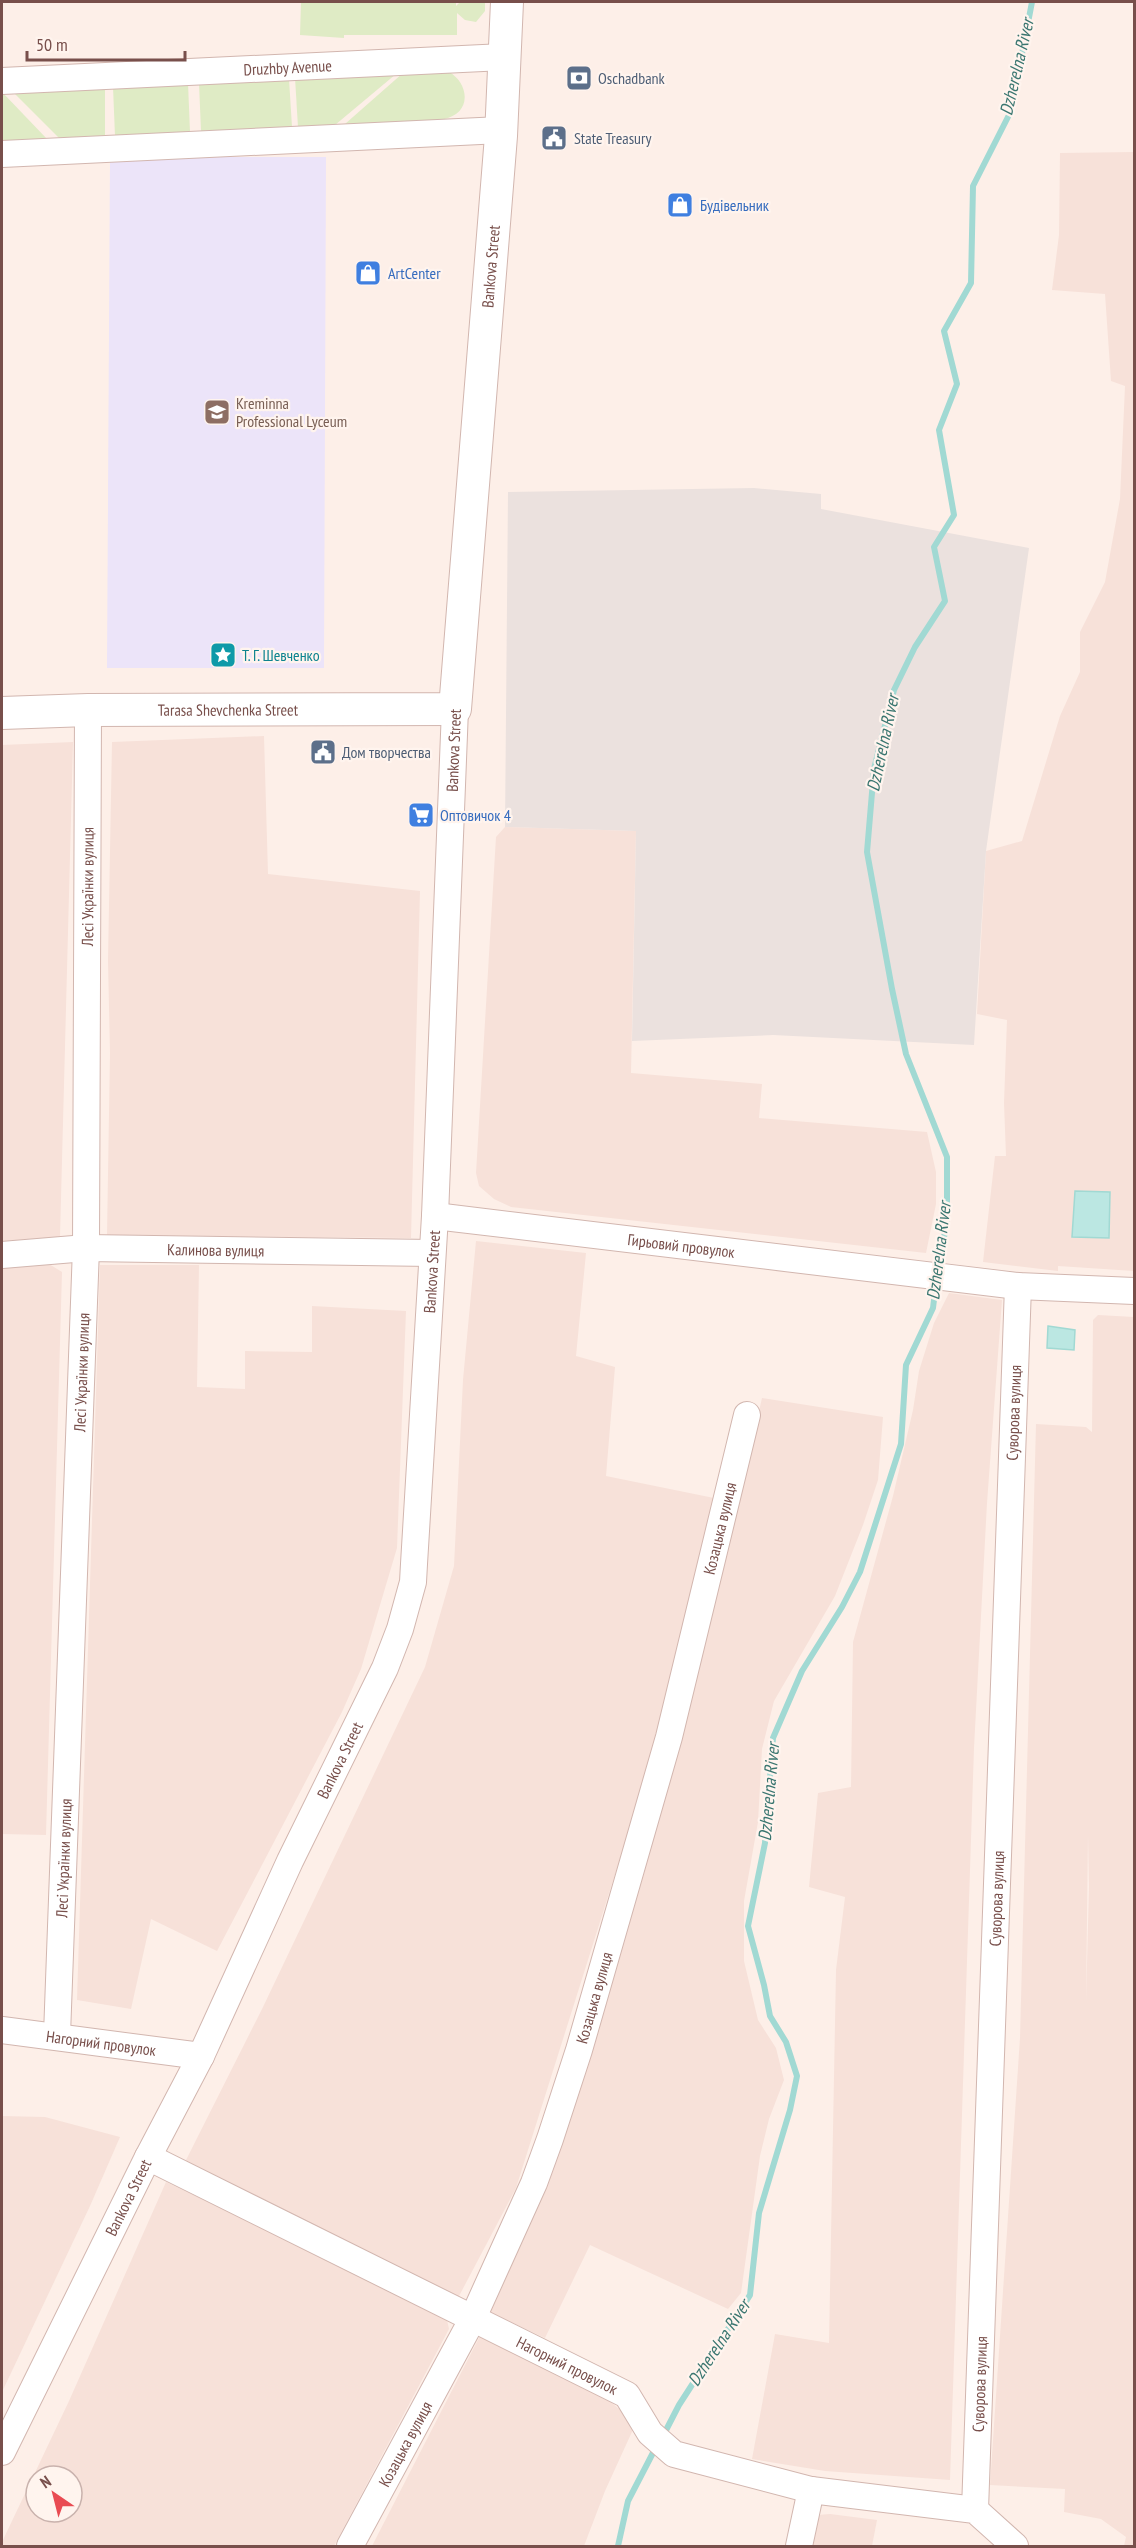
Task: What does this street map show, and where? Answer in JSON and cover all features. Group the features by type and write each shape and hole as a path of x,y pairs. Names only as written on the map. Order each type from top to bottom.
{"street":[{"name":"Bankova Street","path":"2,2452 148,2157 201,2056 290,1861 386,1668 400,1629 412,1582 435,1216 455,709 501,130 507,2"},
{"name":"Druzhby Avenue","path":"2,81 504,57"},
{"path":"2,154 501,130"},
{"name":"Tarasa Shevchenka Street","path":"2,713 88,710 455,709"},
{"name":"Лесі Українки вулиця","path":"57,2036 86,1248 88,710"},
{"name":"Гирьовий провулок","path":"435,1216 1018,1286 1134,1291"},
{"name":"Калинова вулиця","path":"2,1255 86,1248 432,1252"},
{"name":"Суворова вулиця","path":"975,2510 1018,1286"},
{"name":"Козацька вулиця","path":"350,2547 472,2320 534,2182 579,2050 669,1737 747,1415"},
{"name":"Нагорний провулок","path":"2,2030 201,2056"},
{"name":"Нагорний провулок","path":"148,2157 472,2320 627,2395 650,2433 674,2454 811,2490 975,2510"},
{"path":"799,2547 811,2490"},
{"path":"975,2510 1015,2547"}],"shaded area":[{"path":"1134,152 1134,1271 1058,1266 1058,1271 983,1262 995,1156 1006,1156 1004,1103 1007,1020 977,1014 986,851 1022,841 1060,716 1080,672 1080,632 1105,582 1120,499 1125,386 1111,381 1105,294 1052,290 1059,235 1060,153"},
{"name":"Kreminna Professional Lyceum","path":"110,157 326,157 324,668 107,668"},
{"path":"754,488 821,494 821,509 1029,548 986,851 974,1045 773,1035 632,1041 636,831 505,827 508,492"},
{"path":"264,736 268,874 420,891 411,1238 107,1235 112,742"},
{"path":"73,742 60,1237 2,1241 2,745"},
{"path":"505,827 636,831 631,1073 762,1084 759,1118 927,1132 936,1172 936,1204 926,1253 511,1207 494,1199 479,1186 476,1173 496,837"},
{"path":"476,1241 586,1253 576,1356 615,1367 606,1476 714,1498 667,1698 623,1849 516,2188 458,2298 185,2162 263,2007 425,1667 454,1566 463,1380"},
{"path":"49,1264 62,1272 46,1835 2,1834 2,1268"},
{"path":"100,1265 199,1265 197,1387 245,1389 245,1351 312,1352 312,1306 406,1311 397,1548 361,1669 342,1712 217,1951 151,1919 131,2009 77,2000"},
{"path":"949,1293 1002,1300 987,1503 974,1748 950,2480 825,2471 752,2459 775,2334 829,2343 836,1970 845,1897 809,1887 818,1793 851,1787 853,1642 893,1496 913,1410 919,1371 934,1323"},
{"path":"1098,1315 1134,1317 1134,2546 1124,2546 1126,2537 1101,2519 1064,2512 1065,2489 990,2485 1020,2038 1036,1424 1086,1427 1092,1432 1093,1320","holes":["1088,1835 1089,1887 1086,2002"]},
{"path":"762,1398 883,1417 878,1480 863,1525 835,1596 774,1701 762,1749 758,1822 744,1901 744,1961 758,2020 776,2048 784,2080 769,2119 760,2156 741,2293 728,2309 590,2245 545,2338 489,2312 663,1799 724,1567"},
{"path":"2,2116 45,2117 120,2137 2,2392"},
{"path":"166,2182 369,2278 447,2320 449,2329 334,2546 2,2546 24,2496 24,2524 84,2524 84,2464 39,2464"},
{"path":"481,2334 600,2393 636,2423 605,2491 584,2546 372,2546"},
{"path":"830,2514 877,2520 872,2546 811,2546 818,2515"}],"green space":[{"path":"301,2 456,2 456,6 460,2 485,2 485,11 476,22 465,20 457,13 457,35 344,35 344,38 300,35"},
{"path":"445,70 458,80 464,94 462,108 456,114 436,120 345,124 403,73"},
{"path":"396,74 335,125 298,127 295,78"},
{"path":"289,79 292,127 201,131 199,83"},
{"path":"188,83 190,132 115,136 113,87"},
{"path":"105,87 105,136 59,138 12,91"},
{"path":"2,92 47,139 2,141"}],"water":[{"path":"1075,1191 1110,1192 1109,1238 1072,1237"},
{"path":"1048,1326 1075,1330 1074,1350 1047,1348"}],"waterway":[{"name":"Dzherelna River","path":"939,1270 947,1218 947,1157 906,1054 867,852 874,769 894,690 915,647 945,601 934,547 954,515 939,430 957,384 944,331 971,283 973,186 1011,111 1032,2"},
{"name":"Dzherelna River","path":"663,2436 679,2405 750,2295 759,2213 790,2110 797,2076 786,2042 770,2016 748,1926 765,1843 773,1738 802,1671 842,1607 860,1572 901,1444 906,1365 933,1308 936,1283"},
{"name":"Dzherelna River","path":"618,2546 628,2501 656,2447"}],"place":[{"name":"Oschadbank","path":"579,78"},
{"name":"State Treasury","path":"554,138"},
{"name":"Будівельник","path":"680,205"},
{"name":"ArtCenter","path":"368,273"},
{"name":"Kreminna Professional Lyceum","path":"217,412"},
{"name":"Т. Г. Шевченко","path":"223,655"},
{"name":"Дом творчества","path":"323,752"},
{"name":"Оптовичок 4","path":"421,815"}]}
